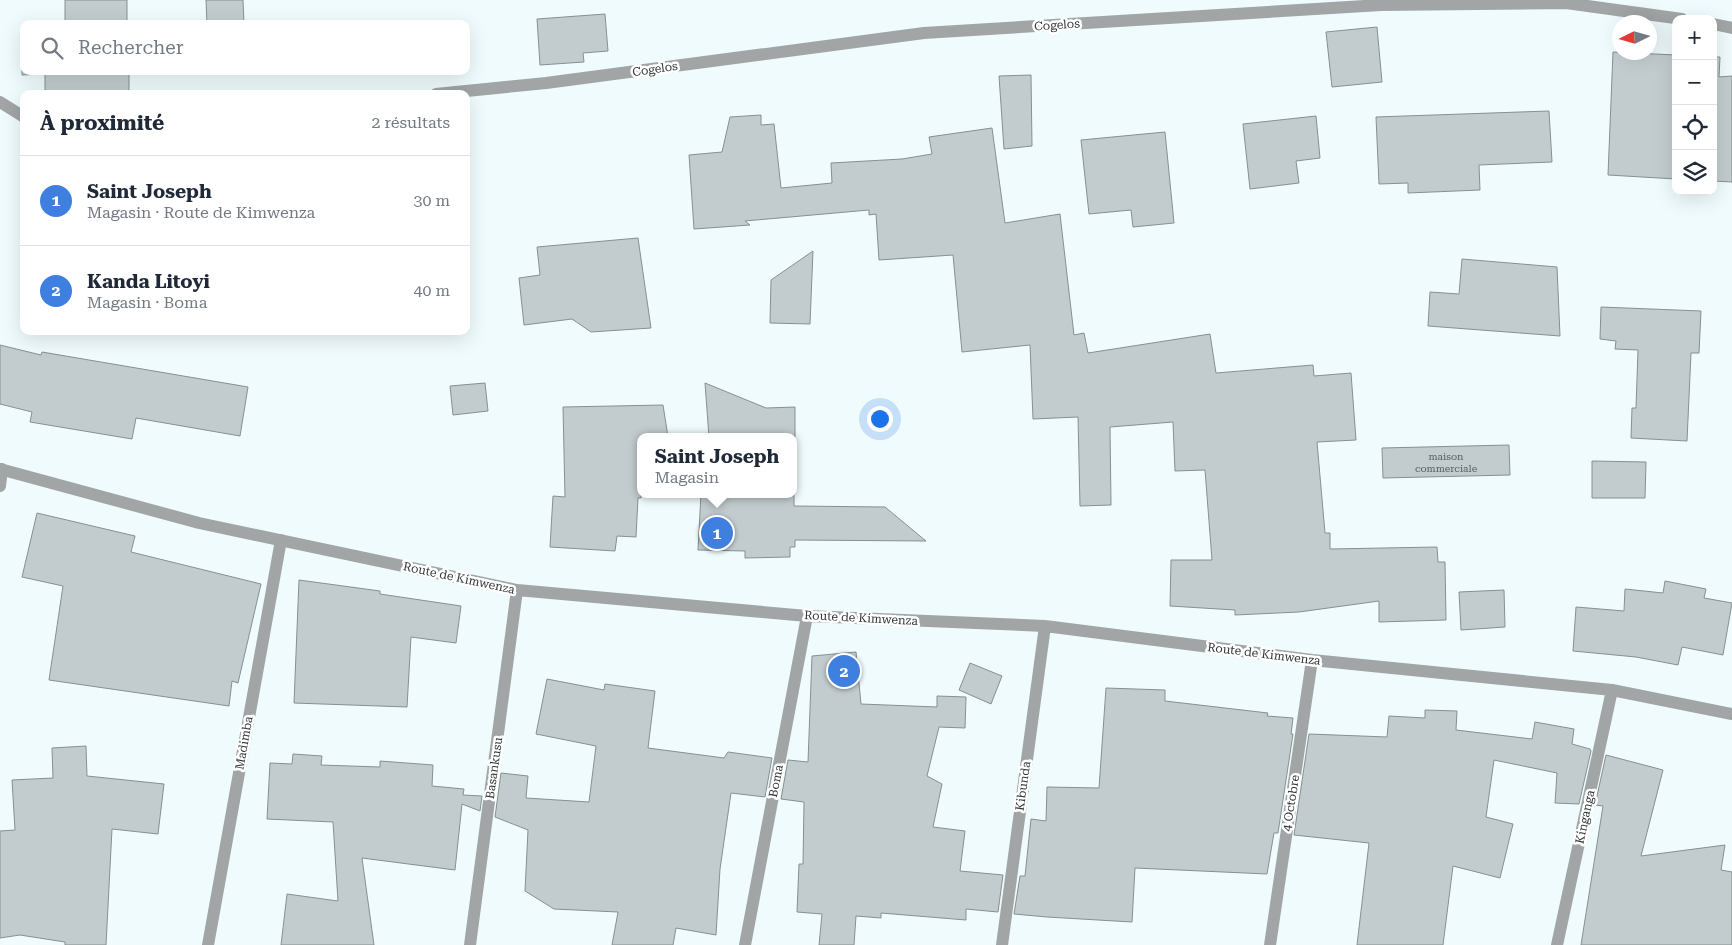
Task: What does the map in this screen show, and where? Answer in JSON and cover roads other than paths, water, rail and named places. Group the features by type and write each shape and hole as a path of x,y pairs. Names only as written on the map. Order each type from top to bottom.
{"street":[{"name":"Cogelos","path":"470,91 546,83 924,33 1182,17 1381,5 1566,3 1672,18"},
{"path":"1717,25 1732,28"},
{"path":"0,102 20,114"},
{"path":"0,486 1,469"},
{"name":"Route de Kimwenza","path":"1,469 199,523 517,590 807,616 1045,626 1312,660 1612,690 1732,714"},
{"name":"Madimba","path":"208,945 281,540"},
{"name":"Basankusu","path":"470,945 517,590"},
{"name":"Boma","path":"745,945 807,616"},
{"name":"Kibunda","path":"1002,945 1045,626"},
{"name":"4 Octobre","path":"1270,945 1312,660"},
{"name":"Kinganga","path":"1558,945 1612,690"}],"place":[{"name":"Saint Joseph","path":"717,533"},
{"name":"Kanda Litoyi","path":"844,671"}]}
